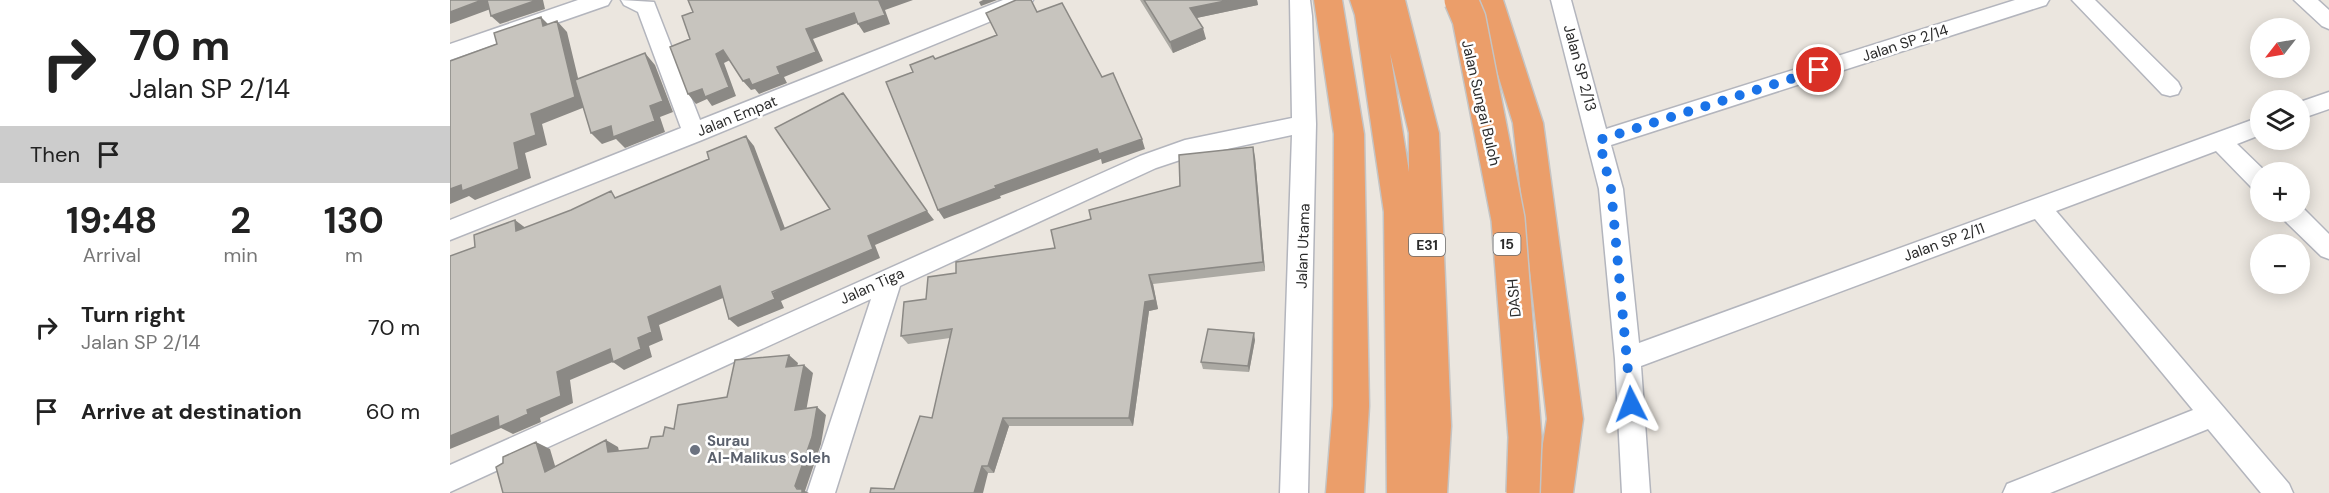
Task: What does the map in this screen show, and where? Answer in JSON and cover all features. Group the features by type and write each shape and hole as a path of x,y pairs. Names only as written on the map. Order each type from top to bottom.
{"highway":[{"path":"1328,0 1349,134 1351,406 1345,493"},
{"path":"1364,0 1369,15 1400,212 1406,493"},
{"name":"E31","path":"1391,0 1424,133 1433,426 1428,493"},
{"name":"Jalan Sungai Buloh","path":"1456,0 1492,138 1513,288 1527,455 1524,493"},
{"name":"DASH","path":"1461,0 1468,19 1508,219 1525,437 1524,493"},
{"path":"1489,0 1528,123 1565,419 1554,493"}],"street":[{"path":"450,52 601,0"},
{"path":"631,0 647,7 694,134"},
{"name":"Jalan Empat","path":"450,230 694,134 1023,0"},
{"name":"Jalan Utama","path":"1294,493 1304,218 1305,124 1300,0"},
{"name":"Jalan SP 2/13","path":"1561,0 1611,189 1628,359 1636,493"},
{"name":"Jalan SP 2/14","path":"1599,140 2039,0"},
{"path":"2082,0 2170,88"},
{"path":"2304,0 2329,21"},
{"path":"2310,107 2329,100"},
{"name":"Jalan Tiga","path":"450,479 1148,162 1185,149 1305,124"},
{"name":"Jalan SP 2/11","path":"1628,359 2250,130"},
{"path":"2220,141 2250,171"},
{"path":"2039,207 2279,493"},
{"path":"2301,222 2329,249"},
{"path":"821,493 891,277"},
{"path":"2017,493 2213,414"}],"building":[{"path":"450,0 482,0 450,12"},
{"path":"487,0 537,0 491,16"},
{"path":"688,0 881,0 879,1 885,15 858,24 854,13 806,29 816,52 777,67 780,74 752,85 749,79 743,81 723,50 716,54 729,87 705,97 702,89 688,94 670,47 690,39 682,16 693,12"},
{"path":"1016,0 1031,0 1037,12 1062,3 1102,77 1113,73 1142,139 1099,154 1097,149 995,186 996,188 938,210 886,82 913,72 910,65 933,56 935,59 997,35 986,13"},
{"path":"1144,0 1230,0 1190,8 1203,28 1170,42"},
{"path":"541,17 543,26 557,21 575,97 531,114 536,135 514,143 519,169 462,191 461,185 450,189 450,61 497,44 494,33"},
{"path":"645,53 663,101 650,106 655,121 613,137 611,126 591,133 575,80"},
{"path":"843,93 927,211 868,236 873,249 772,292 775,299 729,319 720,286 648,317 652,332 638,338 641,349 613,362 610,349 557,372 561,396 527,410 528,414 499,427 498,416 450,436 450,256 475,247 474,235 515,220 516,231 571,210 611,191 615,198 709,159 707,152 746,136 781,230 830,209 775,128"},
{"path":"1253,147 1263,262 1149,275 1155,300 1145,302 1129,418 1003,418 988,466 982,466 974,493 870,493 871,488 894,489 920,416 932,418 952,329 901,336 904,302 926,299 928,277 956,273 956,262 1055,248 1051,230 1091,219 1089,210 1180,186 1179,155"},
{"path":"1208,329 1254,333 1248,366 1201,362"},
{"path":"789,355 786,367 804,365 795,410 817,407 812,437 795,486 797,489 802,489 802,493 503,493 496,467 503,463 503,457 536,442 545,472 606,440 608,452 648,448 651,437 663,436 665,427 674,429 678,405 727,397 735,360"}],"place":[{"name":"Surau Al-Malikus Soleh","path":"695,450"}],"route":[{"path":"1631,404 1611,189 1599,140 1819,70"}]}
